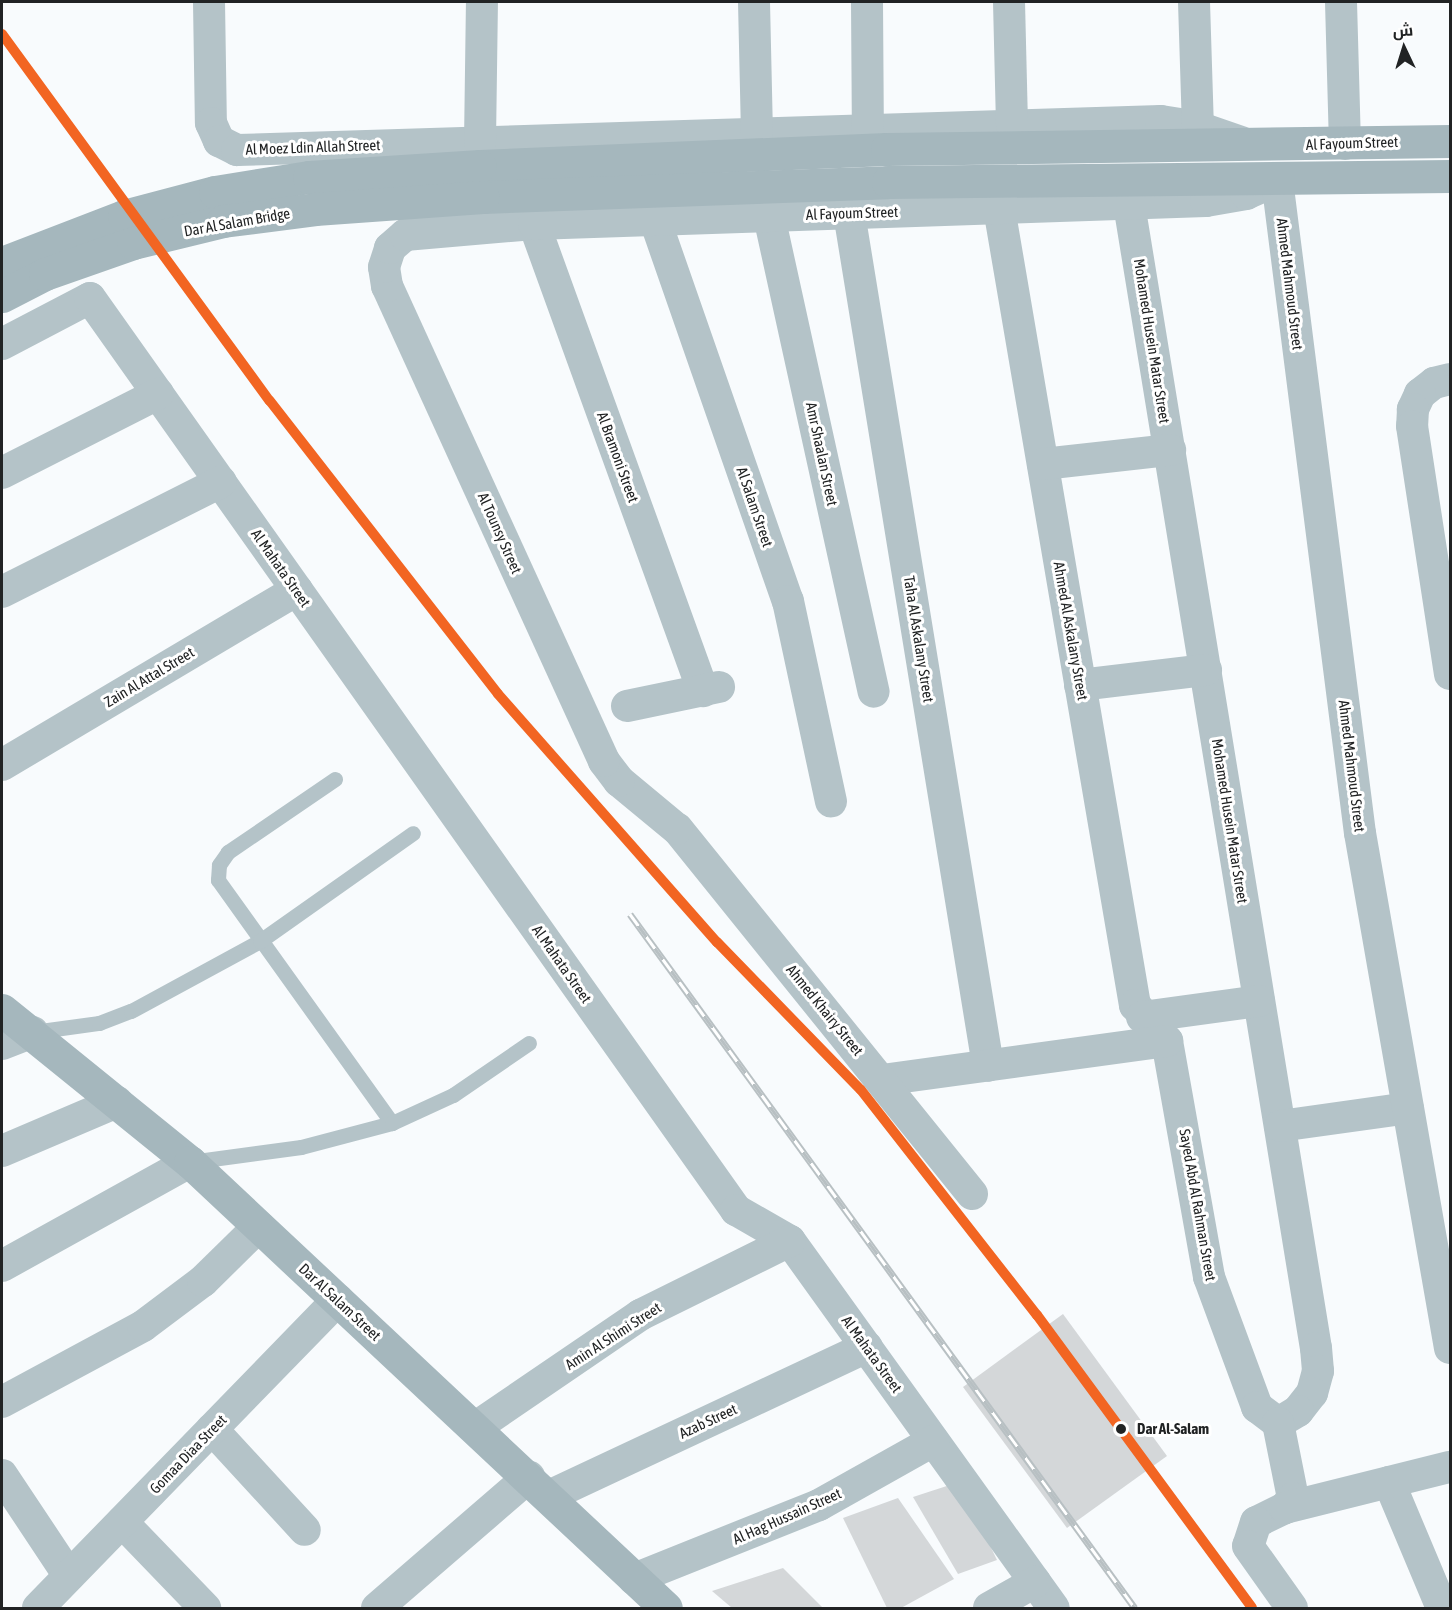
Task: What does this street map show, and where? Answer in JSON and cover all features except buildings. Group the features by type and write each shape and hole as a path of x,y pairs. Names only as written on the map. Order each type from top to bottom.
{"street":[{"name":"Al Moez Ldin Allah Street","path":"209,2 211,123 213,133 227,147 420,144 480,154"},
{"path":"480,154 482,2"},
{"path":"754,2 757,134"},
{"path":"867,2 868,130"},
{"path":"1009,2 1012,126"},
{"path":"1194,2 1198,127"},
{"path":"1341,2 1345,144"},
{"name":"Al Fayoum Street","path":"480,154 757,134 1161,121 1198,127 1253,147"},
{"name":"Al Fayoum Street","path":"480,154 1253,147 1450,141"},
{"path":"420,144 403,157 393,177 394,199 405,218 424,230"},
{"name":"Dar Al Salam Bridge","path":"2,263 124,216 215,192 480,154"},
{"name":"Al Fayoum Street","path":"483,197 888,182 1277,180 1450,176"},
{"name":"Al Fayoum Street","path":"424,230 534,224 1206,201 1246,194 1277,180"},
{"name":"Ahmed Mahmoud Street","path":"1277,180 1360,833 1450,1348"},
{"name":"Dar Al Salam Bridge","path":"2,296 133,243 223,221 315,209 483,197"},
{"name":"Mohamed Husein Matar Street","path":"1129,204 1318,1371 1312,1393 1298,1411 1278,1422"},
{"name":"Ahmed Al Askalany Street","path":"999,208 1135,1005 1142,1017 1167,1041"},
{"name":"Taha Al Askalany Street","path":"849,213 988,1066"},
{"name":"Amr Shaalan Street","path":"769,216 874,692"},
{"name":"Al Salam Street","path":"654,220 788,601 831,801"},
{"name":"Al Bramoni Street","path":"534,224 711,689 627,706"},
{"name":"Al Tounsy Street","path":"424,230 405,235 390,248 384,267 387,286 604,761 619,781 677,829"},
{"name":"Al Mahata Street","path":"2,344 90,298 736,1210 790,1241 1054,1608"},
{"path":"1450,379 1434,383 1420,394 1413,409 1413,426 1450,674"},
{"path":"2,473 158,394"},
{"path":"1042,464 1170,450"},
{"path":"2,592 221,482"},
{"name":"Zain Al Attal Street","path":"2,765 297,590"},
{"path":"1080,685 1206,670"},
{"name":"Ahmed Khairy Street","path":"677,829 972,1194"},
{"path":"1142,1017 1259,1001"},
{"name":"Dar Al Salam Street","path":"2,1010 33,1032 190,1162 476,1427 666,1608"},
{"path":"2,1044 33,1032"},
{"path":"882,1080 1167,1041"},
{"name":"Sayed Abd Al Rahman Street","path":"1167,1041 1209,1277 1257,1407 1278,1422"},
{"path":"2,1151 117,1102"},
{"path":"1280,1126 1408,1108"},
{"path":"2,1266 190,1162"},
{"path":"2,1402 143,1326 203,1281 259,1226"},
{"name":"Amin Al Shimi Street","path":"476,1427 640,1315 790,1241"},
{"name":"Gomaa Diaa Street","path":"42,1607 69,1576 339,1300"},
{"name":"Azab Street","path":"387,1605 539,1487 867,1347"},
{"path":"1278,1422 1293,1491 1285,1508"},
{"path":"212,1430 305,1530"},
{"name":"Al Hag Hussain Street","path":"634,1579 819,1505 933,1441"},
{"path":"1292,1608 1248,1546 1256,1522 1285,1508 1450,1467"},
{"path":"1389,1482 1442,1608"},
{"path":"4,1484 69,1576"},
{"path":"122,1522 205,1608"},
{"path":"989,1608 1035,1582"}],"lane":[{"path":"335,779 228,852 219,865 218,880 225,894 392,1123"},
{"path":"33,1032 99,1023 131,1011 260,941 413,833"},
{"path":"190,1162 301,1147 392,1123 453,1095 529,1043"}],"railway":[{"path":"630,914 1135,1608"}],"transit line":[{"path":"2,34 270,401 498,694 717,942 861,1090 1037,1315 1252,1608"}],"place":[{"name":"Dar Al-Salam","path":"1121,1429"}]}
